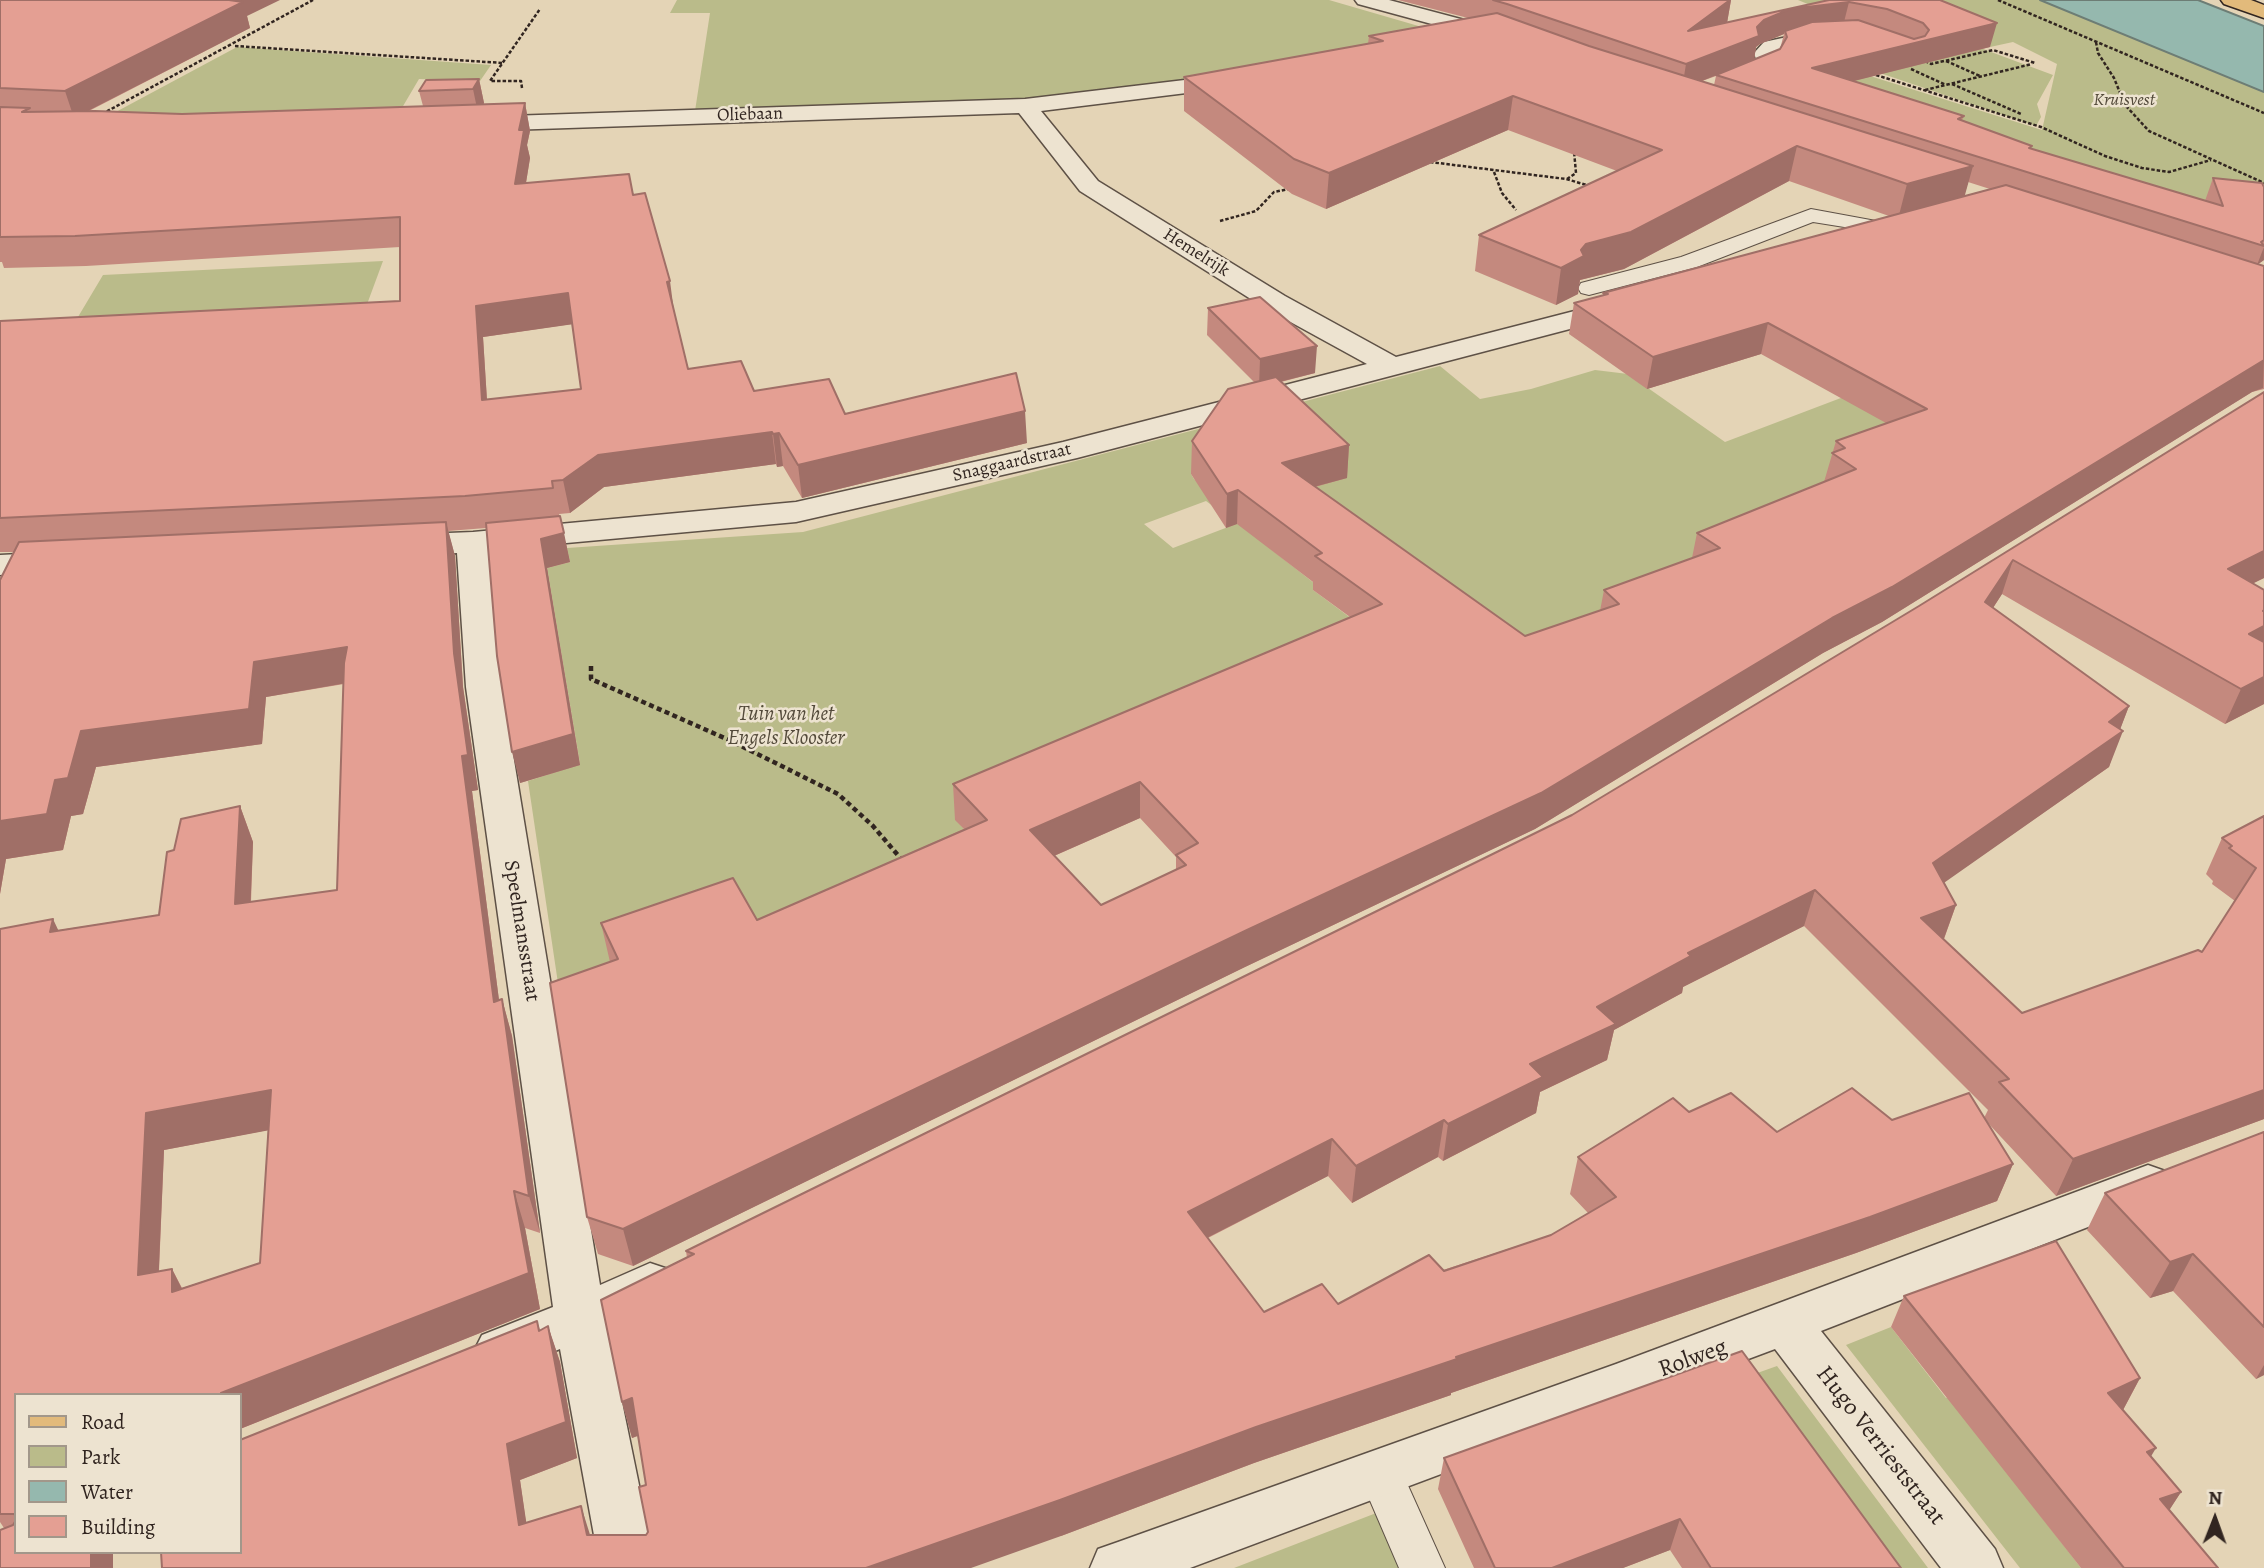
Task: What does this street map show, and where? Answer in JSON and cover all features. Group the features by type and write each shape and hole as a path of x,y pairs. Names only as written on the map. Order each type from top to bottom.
{"main road":[{"path":"2231,0 2264,12"}],"street":[{"path":"1365,0 1521,44"},
{"path":"1708,91 1766,66 1769,60 1765,53 1767,49 1824,34 1865,35 1910,61"},
{"path":"1442,45 1496,35"},
{"name":"Oliebaan","path":"452,125 1025,106 1254,79"},
{"name":"Hemelrijk","path":"1025,106 1089,186 1275,302 1394,367"},
{"path":"1834,249 1899,231"},
{"name":"Snaggaardstraat","path":"363,547 473,542 796,512 1066,451 1715,282"},
{"name":"Speelmansstraat","path":"473,542 484,687 580,1319 628,1568"},
{"path":"8,575 89,561"},
{"name":"Rolweg","path":"1118,1568 1381,1475 1786,1325 2186,1170"},
{"path":"454,1370 580,1319 679,1270"},
{"name":"Hugo Verrieststraat","path":"1786,1325 1975,1568"}],"lane":[{"path":"1589,288 1689,262 1811,215 1899,231"},
{"path":"1381,1475 1422,1568"}],"path":[{"path":"100,115 234,46 313,0"},
{"path":"1998,0 2264,113"},
{"path":"522,88 521,81 490,81 540,9"},
{"path":"2096,42 2098,53 2114,78 2125,105 2149,131 2264,183"},
{"path":"234,46 503,63"},
{"path":"1910,61 1931,64 1993,50 2035,63 1924,90"},
{"path":"1910,61 1949,84 2021,114"},
{"path":"1946,61 1981,76"},
{"path":"1876,75 2041,127 2096,153 2166,173 2211,160"},
{"path":"1566,179 1576,173 1574,146"},
{"path":"1425,162 1566,179 1592,186"},
{"path":"1494,172 1502,193 1516,210"},
{"path":"1209,224 1256,211 1274,192 1301,186"},
{"path":"591,666 591,679 729,740 838,794 873,826 907,864"}],"green space":[{"path":"677,0 1329,0 1446,34 1266,71 1031,101 695,111 710,13 670,13"},
{"name":"Kruisvest","path":"1798,0 2040,0 2264,92 2264,242 2227,232 1777,51 1983,49 2053,75 2037,104 2041,117 2036,126 1880,73 1870,76 2042,130 2057,64 2013,42 1990,47 1931,23 1844,19"},
{"path":"237,47 491,65 480,81 419,79 396,118 99,121"},
{"path":"383,261 366,307 75,322 103,275"},
{"name":"Tuin van het Engels Klooster","path":"1440,366 1480,399 1531,389 1595,370 1628,374 1725,442 1854,393 1953,445 1888,475 1908,488 1788,538 1893,601 1780,670 1749,654 1720,675 1707,664 1696,674 1679,680 1636,648 1676,635 1662,624 1668,621 1648,606 1598,624 1612,639 1507,676 1468,647 1421,668 1402,653 1416,646 1426,652 1469,633 1234,463 1209,472 1204,468 1193,471 1191,474 1194,479 1227,502 1214,507 1206,501 1144,524 1173,548 1236,524 1228,517 1240,513 1285,545 1272,550 1319,587 1313,590 1371,633 1365,634 1360,643 1362,645 956,820 989,856 763,956 739,915 610,960 626,996 563,1017 528,781 580,764 547,568 570,562 567,548 803,532"},
{"path":"1891,1327 1946,1398 1949,1397 2081,1568 2020,1568 1846,1345"},
{"path":"1777,1366 1928,1568 1864,1568 1732,1382"},
{"path":"1384,1510 1408,1568 1234,1568"}],"water":[{"path":"2040,0 2198,0 2264,26 2264,92"}],"building":[{"path":"0,0 243,2 65,91 0,88"},
{"path":"1493,0 1730,0 1688,31 1829,0 1940,0 1997,23 1812,68 1964,116 1958,119 2032,146 2029,148 2223,206 2213,178 2262,183 2264,240 2261,242 2264,246 1716,75 1780,49 1787,37 1785,31 1812,22 1858,20 1914,39 1925,36 1929,30 1923,23 1887,9 1849,2 1790,9 1764,20 1757,27 1759,36 1686,64"},
{"path":"1497,13 1589,46 1973,166 1907,184 1797,146 1631,232 1586,244 1581,250 1584,256 1561,268 1479,235 1662,150 1513,96 1329,173 1294,159 1184,77 1383,41 1369,36"},
{"path":"479,79 473,89 419,91 426,80"},
{"path":"525,103 519,130 524,130 515,184 629,174 633,195 645,193 670,281 667,282 688,369 741,361 754,391 829,379 845,414 1016,373 1025,411 798,465 779,433 772,432 598,455 563,480 552,481 553,488 465,496 0,518 0,321 400,301 400,217 75,236 0,237 0,107 30,108 22,112 182,114","holes":["568,293 581,389 482,400 476,306"]},
{"path":"2006,185 2264,266 2264,360 1892,587 1832,618 1541,793 1247,930 623,1229 587,1217 550,983 618,959 601,923 733,878 757,920 987,820 953,784 1382,604 1315,556 1322,553 1238,490 1227,494 1192,441 1228,389 1276,377 1349,445 1282,463 1525,636 1619,604 1604,590 1720,548 1697,533 1856,469 1832,453 1845,448 1836,441 1927,409 1768,323 1653,357 1574,303 1608,294 1603,293","holes":["1140,782 1198,843 1176,855 1186,865 1101,905 1030,830"]},
{"path":"1260,297 1317,346 1260,359 1208,308"},
{"path":"2264,392 2264,551 2228,569 2264,590 2264,626 2249,634 2264,642 2264,677 2241,689 2013,560 1985,602 2129,706 2109,722 2123,731 1933,863 1956,905 1921,918 2022,1013 2198,950 2202,952 2256,868 2229,848 2232,846 2222,838 2264,816 2264,1090 2073,1159 1999,1082 2009,1079 1815,890 1688,953 1691,956 1597,1007 1616,1024 1530,1064 1543,1077 1448,1124 1444,1120 1356,1166 1332,1139 1188,1212 1264,1312 1322,1284 1338,1304 1429,1255 1444,1271 1551,1235 1616,1197 1578,1157 1673,1098 1689,1112 1731,1093 1777,1132 1852,1088 1892,1120 1969,1093 2013,1164 1870,1217 1256,1427 866,1568 162,1568 161,1554 242,1554 242,1439 537,1321 539,1331 548,1326 566,1422 507,1444 519,1525 581,1506 587,1535 646,1535 648,1532 639,1487 646,1485 632,1398 622,1402 601,1300 694,1254 686,1251 1572,815 1919,606"},
{"path":"560,516 564,533 541,539 573,734 512,752 497,656 486,523"},
{"path":"446,522 454,653 468,755 462,756 494,1002 502,999 529,1196 514,1191 529,1273 221,1393 14,1393 14,1514 0,1514 0,929 53,919 50,932 159,915 167,852 174,850 181,819 240,806 235,904 337,890 344,663 347,647 254,662 249,709 81,731 68,778 55,780 47,814 0,821 0,580 19,542","holes":["271,1090 260,1263 172,1292 172,1269 138,1275 146,1113"]},
{"path":"2264,1132 2264,1327 2193,1254 2170,1262 2105,1193"},
{"path":"2056,1241 2140,1378 2108,1393 2156,1448 2147,1452 2181,1492 2160,1499 2218,1568 2124,1568 1904,1296"},
{"path":"1742,1351 1901,1568 1711,1568 1680,1519 1552,1568 1495,1568 1444,1458"},
{"path":"13,1525 14,1554 91,1554 91,1568 0,1568 0,1530"}]}
